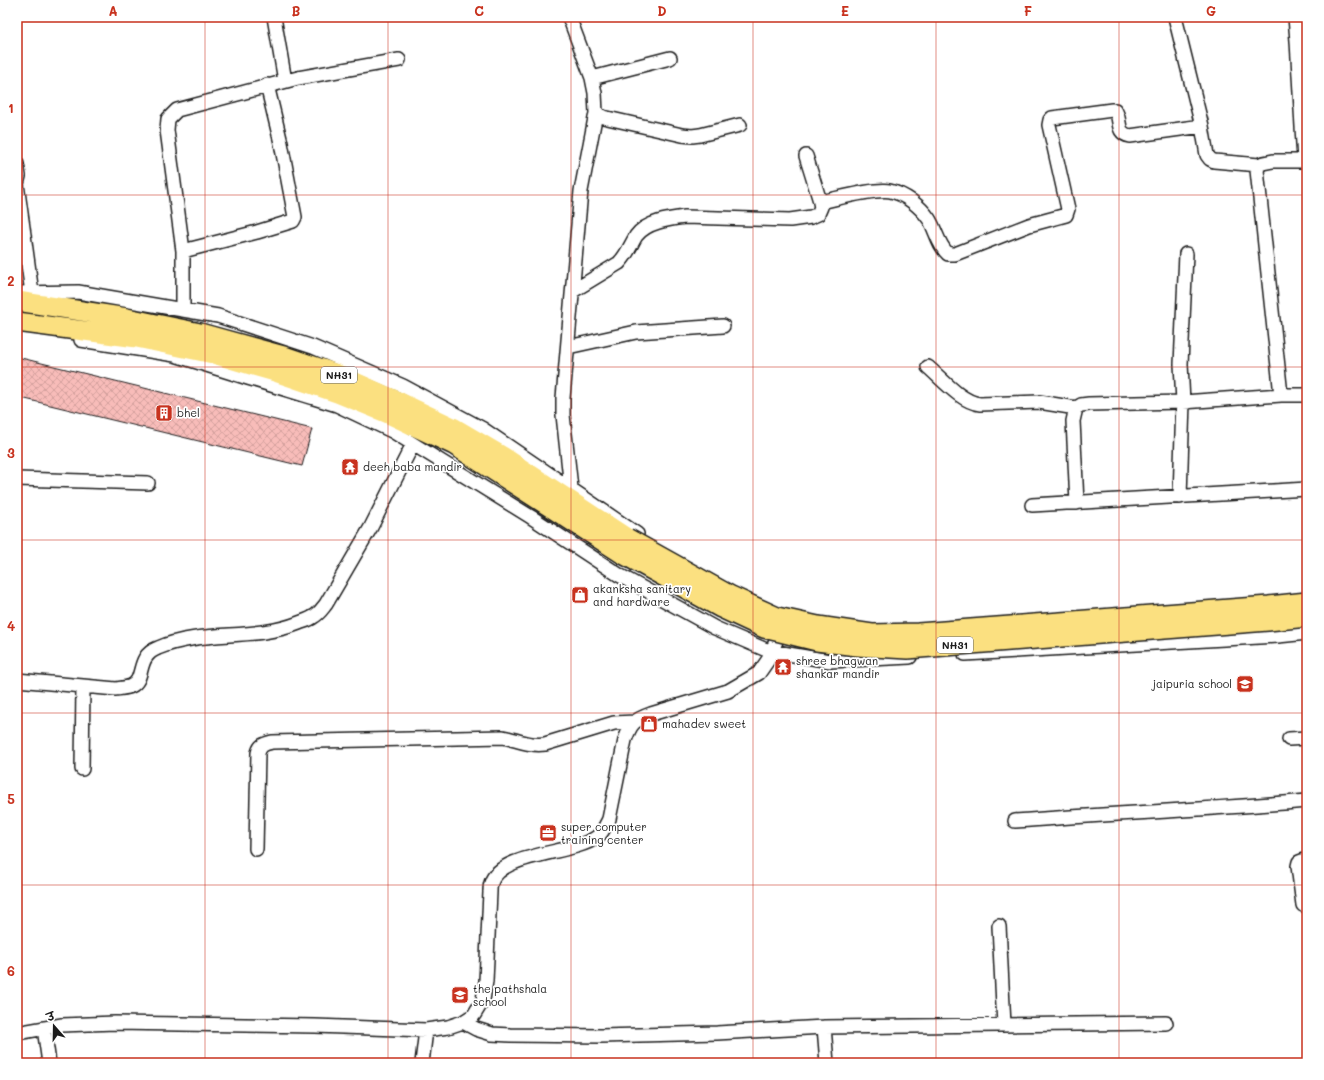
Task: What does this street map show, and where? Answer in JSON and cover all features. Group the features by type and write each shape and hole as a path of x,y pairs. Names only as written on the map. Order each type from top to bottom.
{"highway":[{"name":"NH31","path":"25,297 200,333 287,356 337,374 452,427 504,457 625,546 776,617 818,626 872,634 918,634 1307,602"},
{"name":"NH31","path":"17,322 137,338 213,354 278,373 337,393 386,413 454,445 625,546 721,608 764,628 817,641 857,646 907,649 1307,617"}],"street":[{"path":"274,17 285,81"},
{"path":"1176,17 1202,126 1207,155 1214,161 1259,165 1273,162 1306,161 1302,41 1295,17"},
{"path":"571,18 592,78 595,93 596,113 581,191 564,390 563,416 571,488"},
{"path":"592,78 670,58"},
{"path":"183,310 183,251 167,130 168,119 177,110 267,85 399,60"},
{"path":"183,251 256,232 293,221 295,218 281,143 267,85"},
{"path":"820,202 879,190 889,191 900,195 910,200 923,211 935,228 943,250 948,254 955,254 1029,225 1066,215 1068,209 1049,125 1052,118 1105,110 1115,110 1121,131 1124,135 1130,136 1202,126"},
{"path":"596,113 603,117 692,136 740,125"},
{"path":"573,292 619,263 626,256 637,235 652,224 685,217 790,220 811,217 818,214 821,207 820,202 806,156"},
{"path":"17,164 19,176 17,184 25,297"},
{"path":"1259,165 1257,175 1281,395"},
{"path":"1180,497 1183,402 1180,364 1186,254"},
{"path":"17,293 25,297 78,292 218,316 314,347 403,386 483,429 651,543 735,592 788,614 849,625 929,624 1273,599 1307,595"},
{"path":"568,347 636,332 723,326"},
{"path":"17,327 38,333 175,354 337,405 392,431 531,517 619,576 715,628 772,651 830,661 1307,633"},
{"path":"928,367 961,396 972,403 980,404 1039,402 1076,408 1089,404 1183,402 1281,395 1307,395"},
{"path":"1076,408 1073,421 1077,503"},
{"path":"17,680 116,689 130,686 135,683 145,657 150,652 158,648 176,642 200,638 264,632 287,628 312,618 320,612 326,604 371,527 413,444"},
{"path":"17,479 148,483"},
{"path":"1032,505 1307,489"},
{"path":"17,1033 62,1025 115,1023 315,1026 426,1030 448,1027 463,1022 474,1015 483,1000 486,981 491,883 497,874 510,864 526,858 589,841 598,836 605,828 609,819 625,740 629,728 634,722 639,718 651,714 728,691 759,673 768,660 788,614"},
{"path":"82,769 84,686"},
{"path":"256,848 258,753 259,748 263,744 272,742 503,737 514,739 529,745 538,745 546,744 614,723 634,722"},
{"path":"1289,739 1307,738"},
{"path":"1015,821 1307,801"},
{"path":"1303,905 1298,866 1299,862 1307,859"},
{"path":"999,926 1004,1025"},
{"path":"463,1022 476,1029 492,1034 517,1036 601,1036 717,1033 824,1027 1166,1023"},
{"path":"824,1027 828,1063"},
{"path":"44,1028 49,1063"},
{"path":"422,1063 426,1030"}],"building":[{"name":"bhel","path":"17,357 312,429 302,466 17,397"}],"place":[{"name":"bhel","path":"164,413"},
{"name":"deeh baba mandir","path":"350,467"},
{"name":"akanksha sanitary and hardware","path":"580,595"},
{"name":"shree bhagwan shankar mandir","path":"783,667"},
{"name":"jaipuria school","path":"1245,684"},
{"name":"mahadev sweet","path":"649,724"},
{"name":"super computer training center","path":"548,833"},
{"name":"the pathshala school","path":"460,995"}]}
